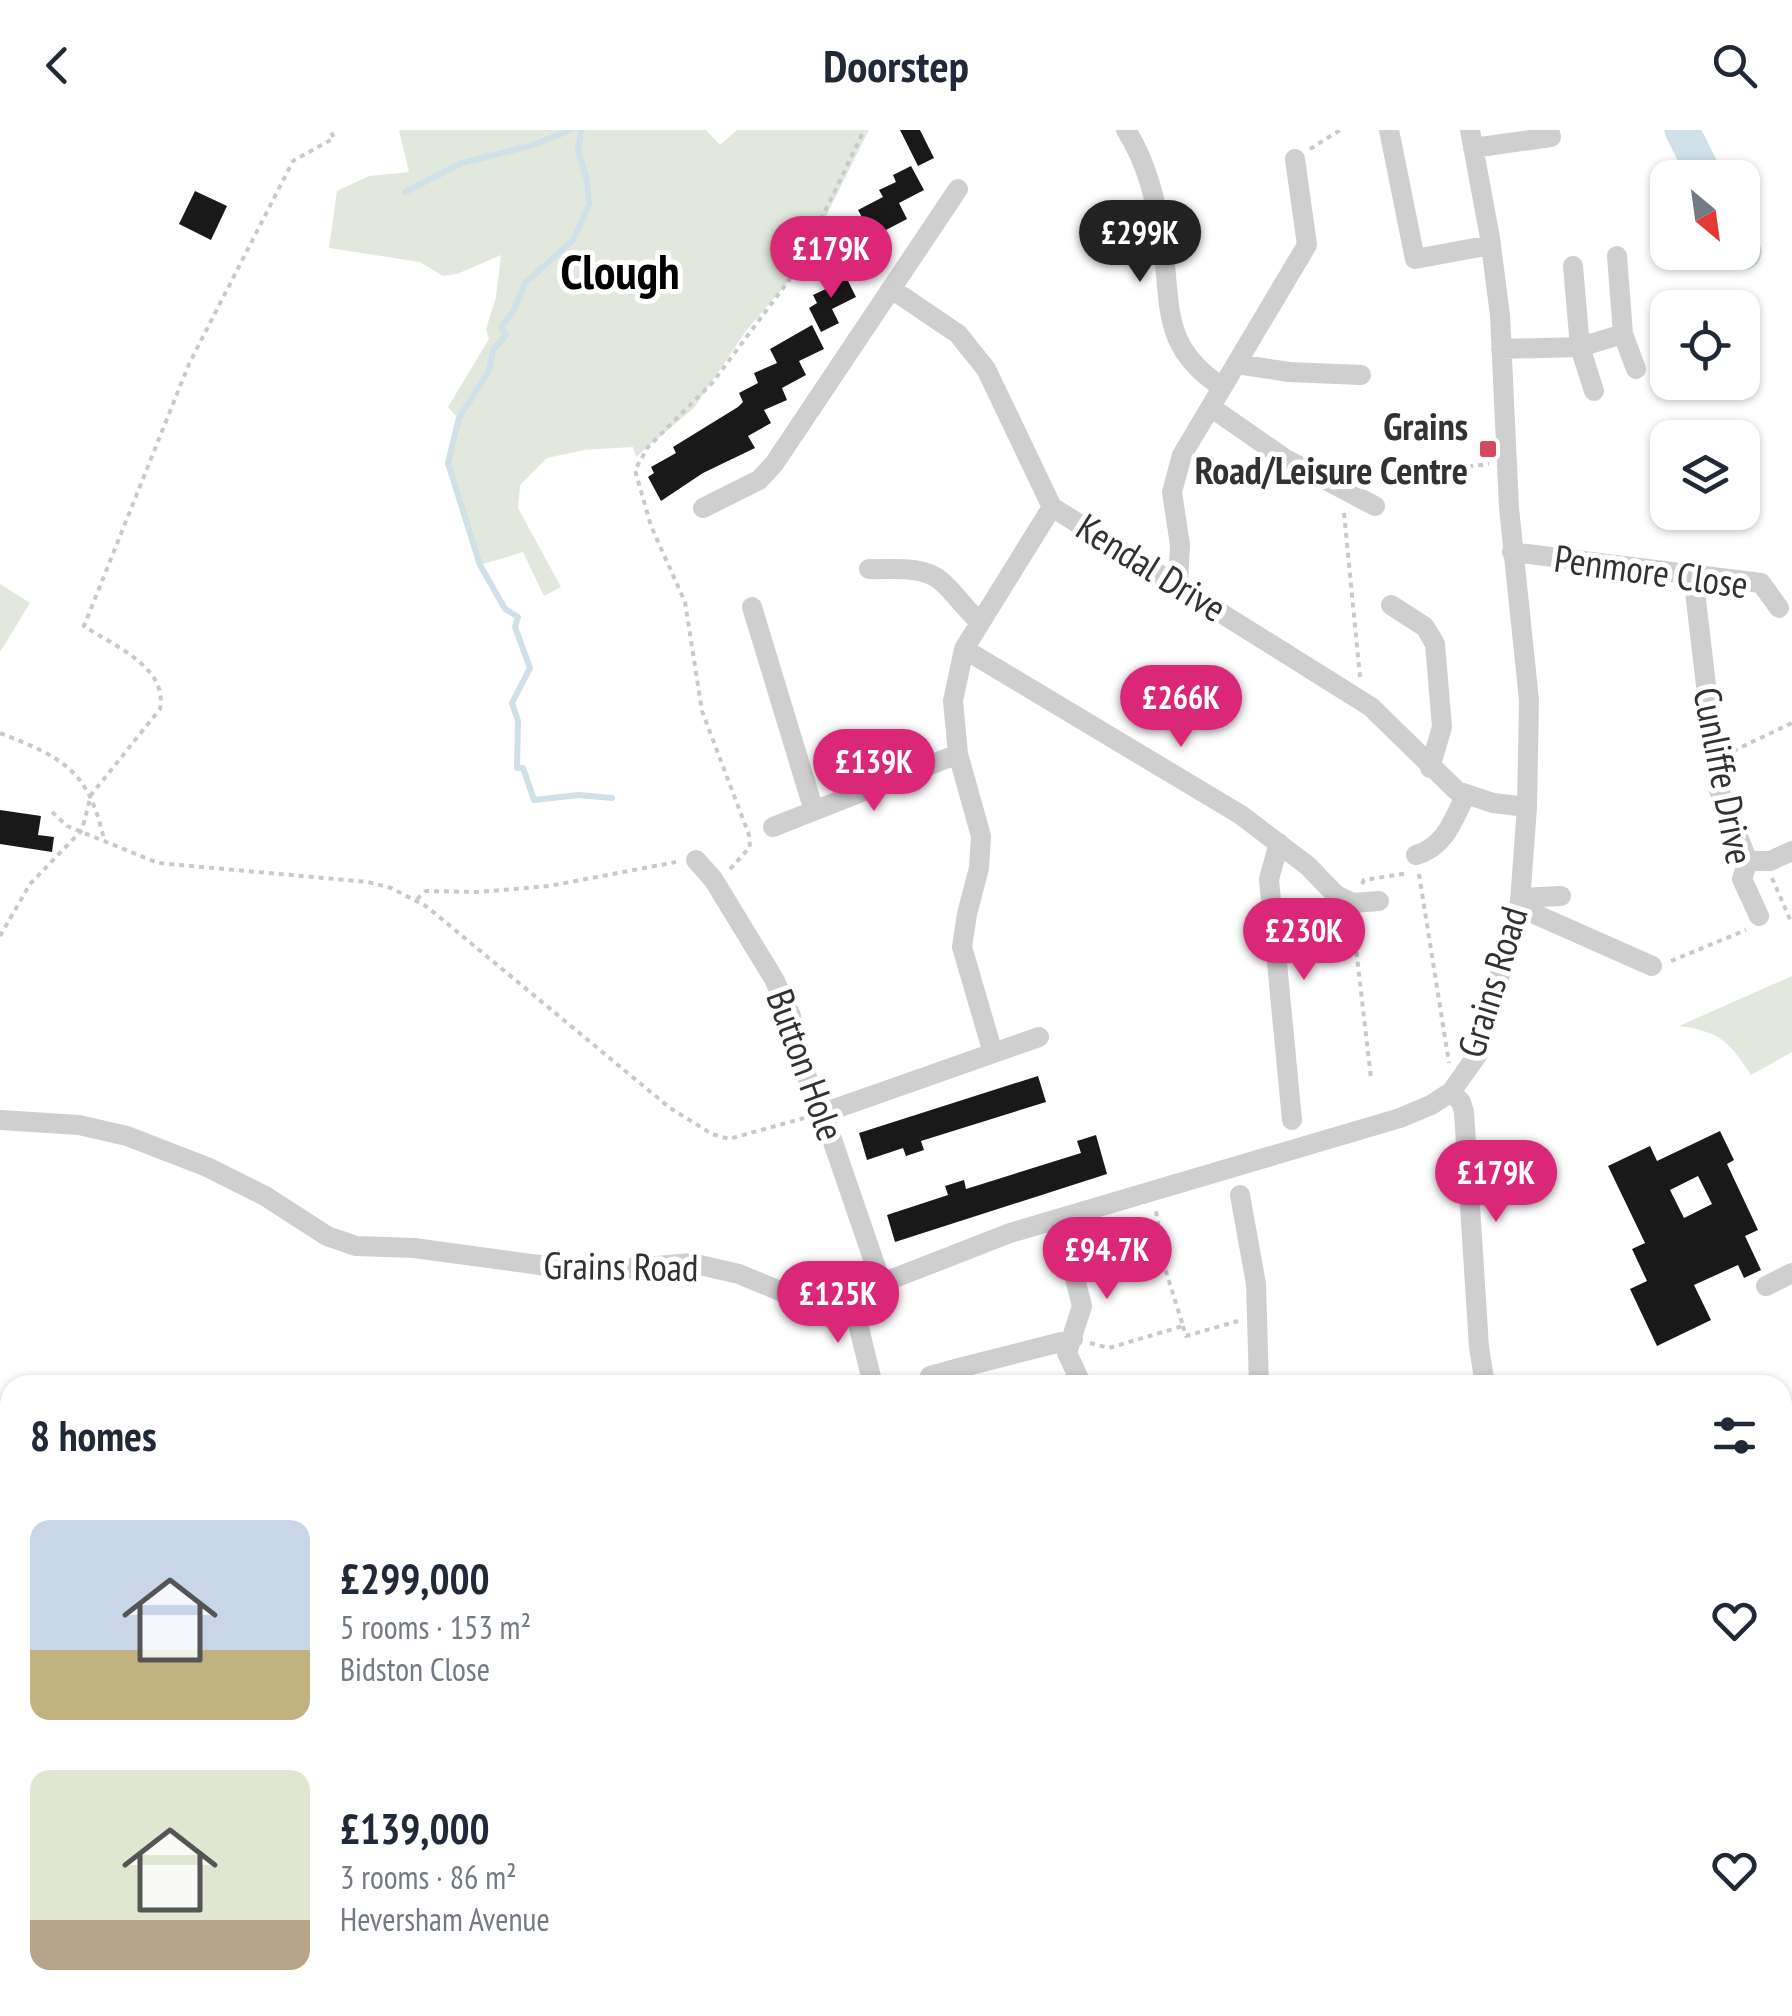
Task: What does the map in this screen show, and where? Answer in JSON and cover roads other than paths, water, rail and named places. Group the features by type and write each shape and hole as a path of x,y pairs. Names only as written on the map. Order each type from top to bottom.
{"street":[{"path":"1126,130 1148,175 1162,239 1167,304 1181,350 1198,372 1222,387"},
{"path":"1390,130 1415,259 1491,245"},
{"path":"1472,139 1551,136 1549,130"},
{"name":"Grains Road","path":"0,1120 79,1125 127,1136 222,1174 327,1236 356,1246 427,1250 591,1272 691,1263 738,1274 780,1291 815,1296 852,1295 1010,1233 1400,1118 1432,1105 1457,1086 1478,1054 1520,902 1527,807 1529,700 1512,552 1502,350 1491,245 1472,139"},
{"path":"1178,584 1180,545 1172,492 1182,455 1306,245 1294,159"},
{"path":"703,508 767,474 958,189"},
{"path":"1616,256 1622,334 1636,369"},
{"path":"1573,266 1580,347 1594,391"},
{"name":"Kendal Drive","path":"893,290 958,334 986,369 1052,506 1363,702 1457,791 1508,806 1527,807"},
{"path":"1502,350 1580,347 1622,334"},
{"path":"1237,364 1289,372 1361,375"},
{"path":"1212,408 1284,458 1374,506"},
{"path":"993,1053 962,947 980,868 981,836 958,754 953,701 964,649 1052,506"},
{"name":"Penmore Close","path":"1512,552 1761,583 1779,608"},
{"path":"869,569 924,571 940,580 980,622"},
{"name":"Cunliffe Drive","path":"1693,574 1718,788 1748,861 1742,879 1755,922"},
{"path":"1392,604 1425,627 1435,644 1442,727 1430,768"},
{"path":"752,608 814,810"},
{"path":"964,649 1241,816 1308,866 1336,895 1353,903 1379,901"},
{"path":"773,827 958,754"},
{"path":"1416,855 1436,846 1447,833 1466,794"},
{"path":"1279,842 1269,879 1292,1120"},
{"path":"1748,861 1770,861 1792,851"},
{"name":"Button Hole","path":"696,860 713,879 774,979 791,1016 802,1066 823,1112 882,1285"},
{"path":"1520,902 1561,896"},
{"path":"1520,902 1652,966"},
{"path":"823,1112 1039,1037"},
{"path":"1457,1086 1466,1126 1483,1375"},
{"path":"1240,1194 1256,1284 1259,1375"},
{"path":"1064,1235 1082,1306 1067,1353 1077,1375"},
{"path":"1766,1286 1792,1273"},
{"path":"852,1295 871,1375"},
{"path":"969,1375 1073,1339"}],"waterway":[{"path":"405,192 462,163 533,145 571,130"},
{"path":"581,130 578,151 587,180 589,205 573,240 525,283 513,312 501,327 506,335 493,350 489,371 459,418 448,463 480,565 505,609 518,617 515,627 530,668 512,703 518,721 517,768 523,768 534,800 579,795 612,798"},
{"path":"1682,130 1697,160"}],"place":[{"name":"Grains Road/Leisure Centre","path":"1488,449"}],"district":[{"name":"Clough","path":"620,272"}]}
